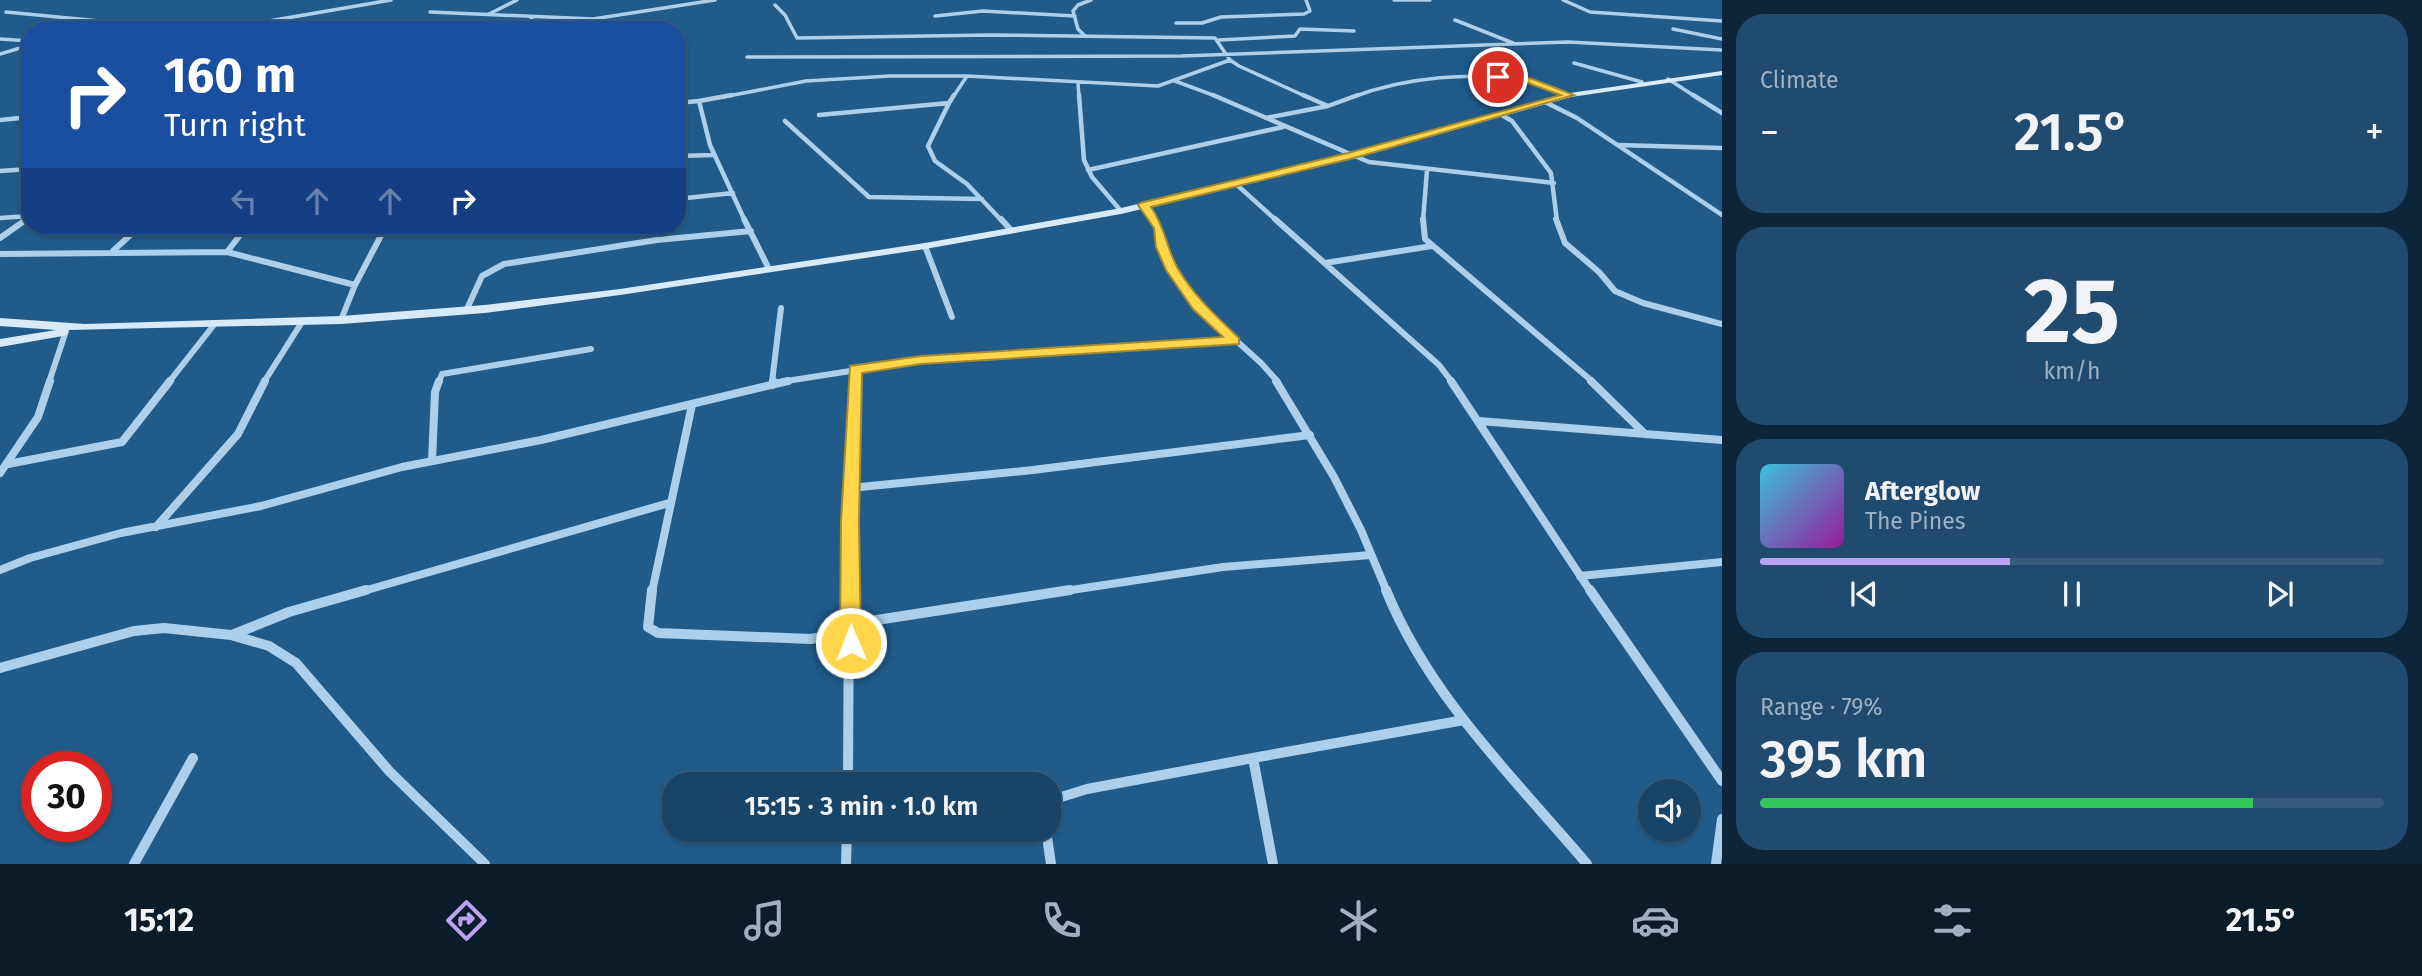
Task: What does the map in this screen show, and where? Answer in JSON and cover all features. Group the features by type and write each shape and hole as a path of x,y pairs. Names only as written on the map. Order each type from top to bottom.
{"street":[{"path":"273,21 391,0"},
{"path":"488,15 517,0"},
{"path":"430,12 531,18 605,18 712,0"},
{"path":"1088,37 1081,34 1074,8 1091,0"},
{"path":"1176,23 1202,23 1221,17 1300,15 1310,11 1306,0"},
{"path":"1394,0 1430,0"},
{"path":"1563,0 1590,12 1722,21"},
{"path":"775,5 785,15 796,38 895,35 1219,40 1295,36 1300,29 1354,31"},
{"path":"935,16 983,11 1075,16"},
{"path":"6,12 100,21"},
{"path":"1455,20 1514,44"},
{"path":"1672,29 1722,39"},
{"path":"0,39 21,42"},
{"path":"1219,40 1230,60 1328,106"},
{"path":"747,57 1226,55 1579,42 1722,50"},
{"path":"0,54 21,46"},
{"path":"686,102 817,80 967,76 1145,87 1188,77 1230,60"},
{"path":"1574,63 1642,82"},
{"path":"1504,66 1530,81 1570,95"},
{"path":"0,322 85,328 302,322 466,311 620,292 925,246 1121,211 1351,156 1570,95 1642,82 1722,73"},
{"path":"967,76 949,103 928,146 935,161 982,199 1011,230"},
{"path":"1188,77 1188,84"},
{"path":"1266,118 1328,106 1384,85 1474,77 1530,81"},
{"path":"1668,79 1722,113"},
{"path":"1175,81 1188,84 1368,162 1554,183"},
{"path":"1078,83 1083,151 1088,170 1121,211"},
{"path":"699,100 703,130 713,155 769,269"},
{"path":"1545,102 1617,145 1722,215"},
{"path":"819,115 949,103"},
{"path":"1500,114 1522,133 1551,173 1558,225 1565,243 1599,272 1615,291 1634,301 1722,324"},
{"path":"0,120 21,118"},
{"path":"785,121 869,197 982,199"},
{"path":"1088,170 1284,127"},
{"path":"1617,145 1722,148"},
{"path":"686,156 713,155"},
{"path":"0,171 21,170"},
{"path":"1427,170 1423,236 1593,382 1645,434"},
{"path":"1236,184 1439,365 1479,421 1580,576 1722,781"},
{"path":"686,198 733,193"},
{"path":"1144,205 1159,228 1162,247 1172,270 1198,306 1276,379 1310,435 1371,555 1398,620 1429,674 1464,720 1587,864"},
{"path":"0,218 21,217"},
{"path":"0,237 21,222"},
{"path":"466,311 482,276 504,264 657,240 751,231"},
{"path":"112,251 130,235"},
{"path":"227,252 240,235"},
{"path":"341,320 355,285 381,235"},
{"path":"925,246 952,317"},
{"path":"1325,263 1432,246"},
{"path":"0,254 227,252 355,285"},
{"path":"772,385 781,308"},
{"path":"156,527 238,434 251,402 302,322"},
{"path":"8,464 122,442 213,326"},
{"path":"0,343 85,328"},
{"path":"0,473 42,410 66,331"},
{"path":"0,570 30,558 121,533 261,506 432,461 541,440 772,385 855,369 921,360 1234,341"},
{"path":"432,461 435,392 442,374 591,349"},
{"path":"848,772 850,488 855,369"},
{"path":"692,405 685,451 664,521 649,614 648,627 652,631 811,639 831,635 851,624 1223,567 1371,555"},
{"path":"1479,421 1722,440"},
{"path":"850,488 1033,470 1310,435"},
{"path":"231,635 289,612 649,512 670,503"},
{"path":"649,512 664,521"},
{"path":"1580,576 1722,562"},
{"path":"0,668 134,631 164,628 231,635 269,646 296,663 390,772 485,864"},
{"path":"1061,797 1087,789 1464,720"},
{"path":"134,864 192,758"},
{"path":"1253,758 1273,864"},
{"path":"1716,864 1722,819"},
{"path":"846,864 847,842"},
{"path":"1048,842 1051,864"}],"route":[{"path":"851,643 850,521 855,369 921,360 1126,350 1234,341 1198,306 1172,270 1162,247 1159,228 1144,205 1351,156 1570,95 1530,81 1498,77"}]}
